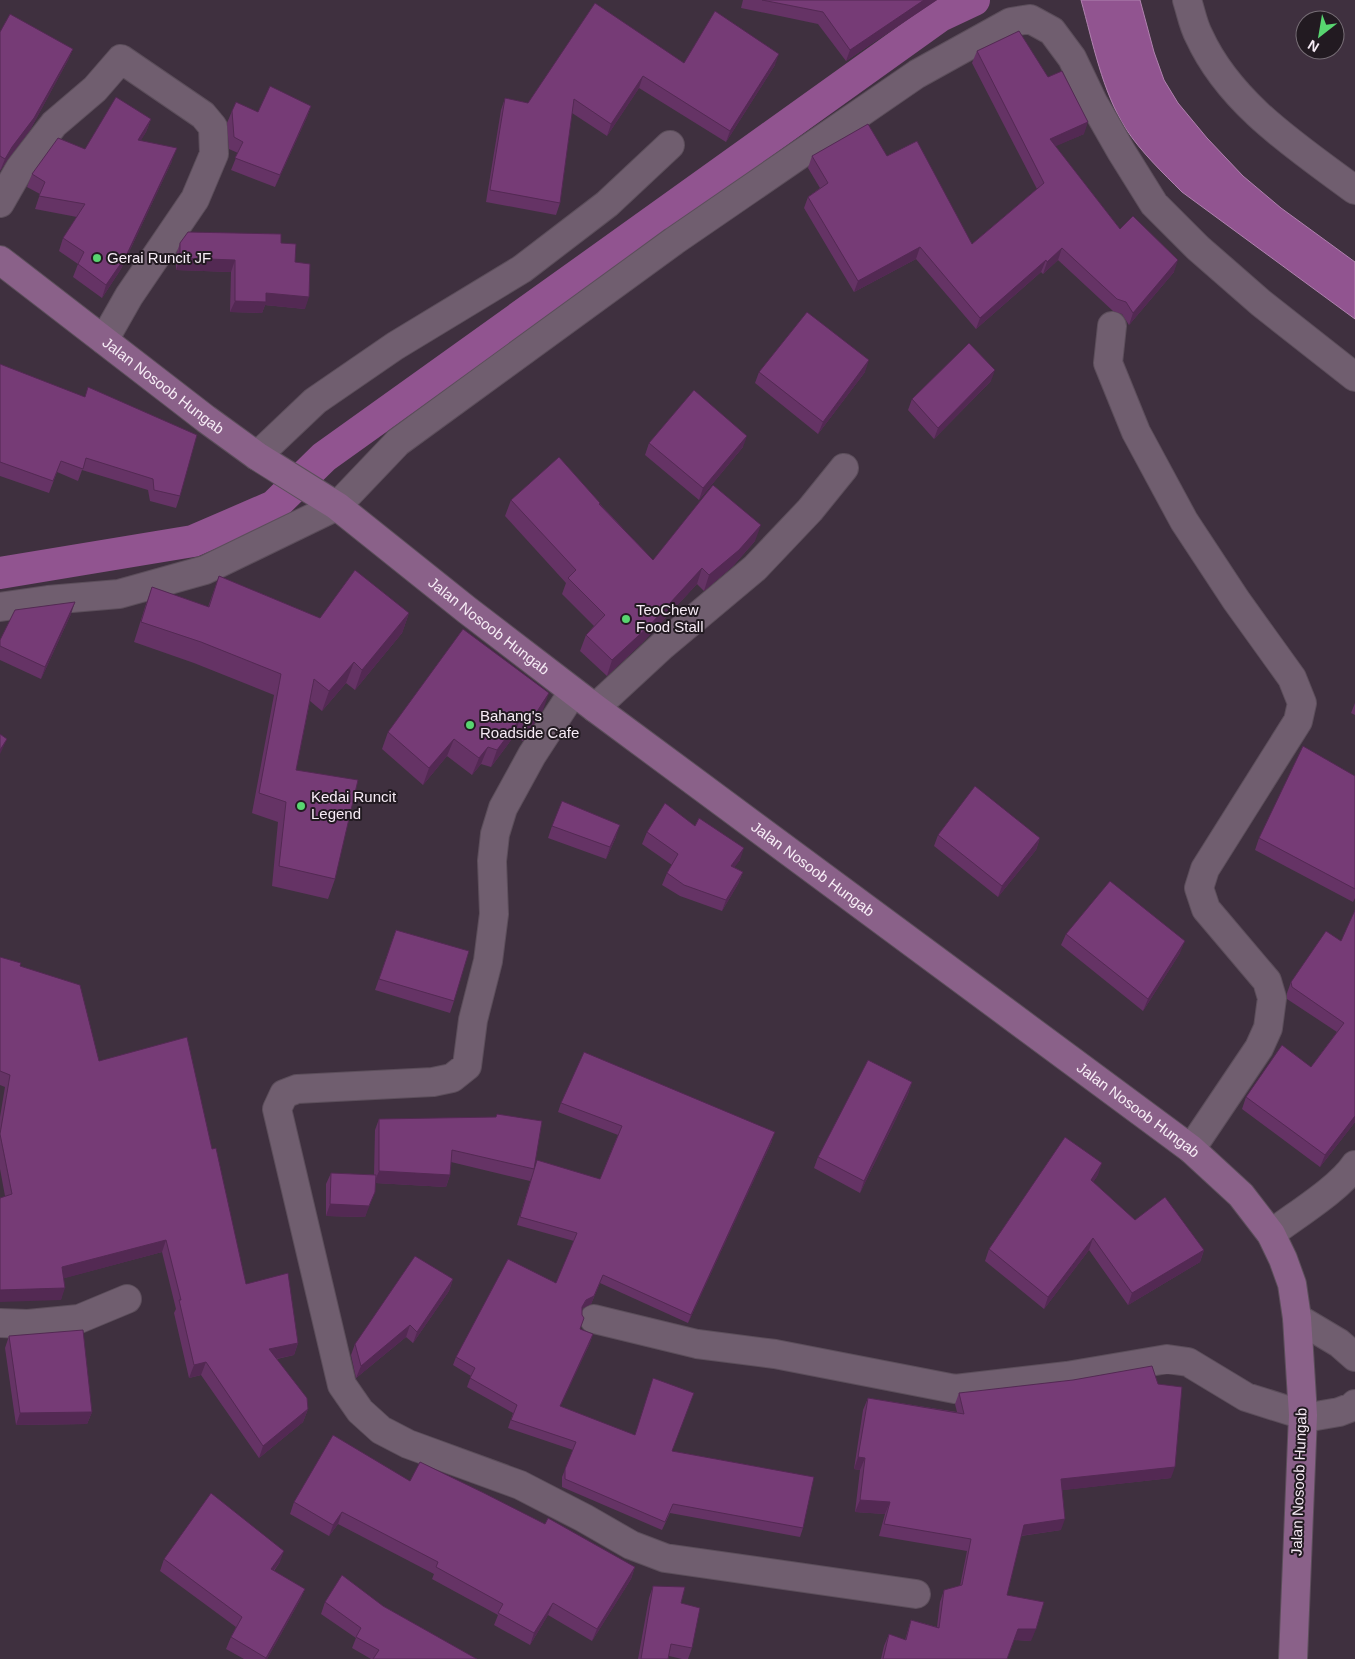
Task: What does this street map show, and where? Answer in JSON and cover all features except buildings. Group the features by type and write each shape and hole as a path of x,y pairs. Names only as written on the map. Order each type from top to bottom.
{"main road":[{"name":"Jalan Nosoob Hungab","path":"0,260 206,419 311,492 337,506 573,692 1190,1149 1241,1195 1271,1234 1283,1259 1292,1284 1297,1318 1303,1415 1293,1659"}],"street":[{"path":"1187,0 1198,36 1215,66 1233,88 1265,122 1355,190"},
{"path":"0,607 48,600 119,594 205,570 337,506 398,442 674,241 917,74 1011,22 1030,19 1052,31 1072,58 1098,111 1154,204 1198,248 1261,303 1355,377"},
{"path":"0,203 20,168 54,124 96,89 121,59 203,115 213,127 214,154 195,199 129,296 104,340"},
{"path":"263,460 315,401 395,346 522,269 607,204 670,145"},
{"path":"1112,326 1108,363 1136,432 1184,521 1236,600 1292,678 1302,703 1298,721 1205,869 1199,888 1206,909 1267,981 1272,998 1268,1028 1259,1048 1190,1149"},
{"path":"595,708 662,646 755,568 810,510 844,468"},
{"path":"573,692 532,755 503,808 494,834 492,861 493,924 488,961 474,1020 467,1066 452,1078 433,1082 297,1089 284,1094 277,1109 342,1385 360,1411 381,1430 408,1444 520,1485 631,1544 665,1558 916,1594"},
{"path":"1271,1234 1334,1187 1351,1172 1355,1165"},
{"path":"0,1323 28,1324 79,1319 127,1298"},
{"path":"1297,1318 1339,1343 1355,1357"},
{"path":"594,1319 697,1344 775,1354 955,1389 1067,1376 1167,1359 1188,1362 1246,1397 1303,1415 1316,1416 1338,1412 1355,1404"}],"shaded area":[{"path":"1081,0 1140,0 1154,52 1164,80 1178,103 1207,138 1243,176 1281,208 1355,262 1355,319 1182,192 1145,154 1126,129 1104,83"}],"waterway":[{"path":"0,573 193,541 274,506 324,457 940,16 974,0"}],"place":[{"name":"Gerai Runcit JF","path":"97,258"},
{"name":"TeoChew Food Stall","path":"626,619"},
{"name":"Bahang's Roadside Cafe","path":"470,725"},
{"name":"Kedai Runcit Legend","path":"301,806"}]}
